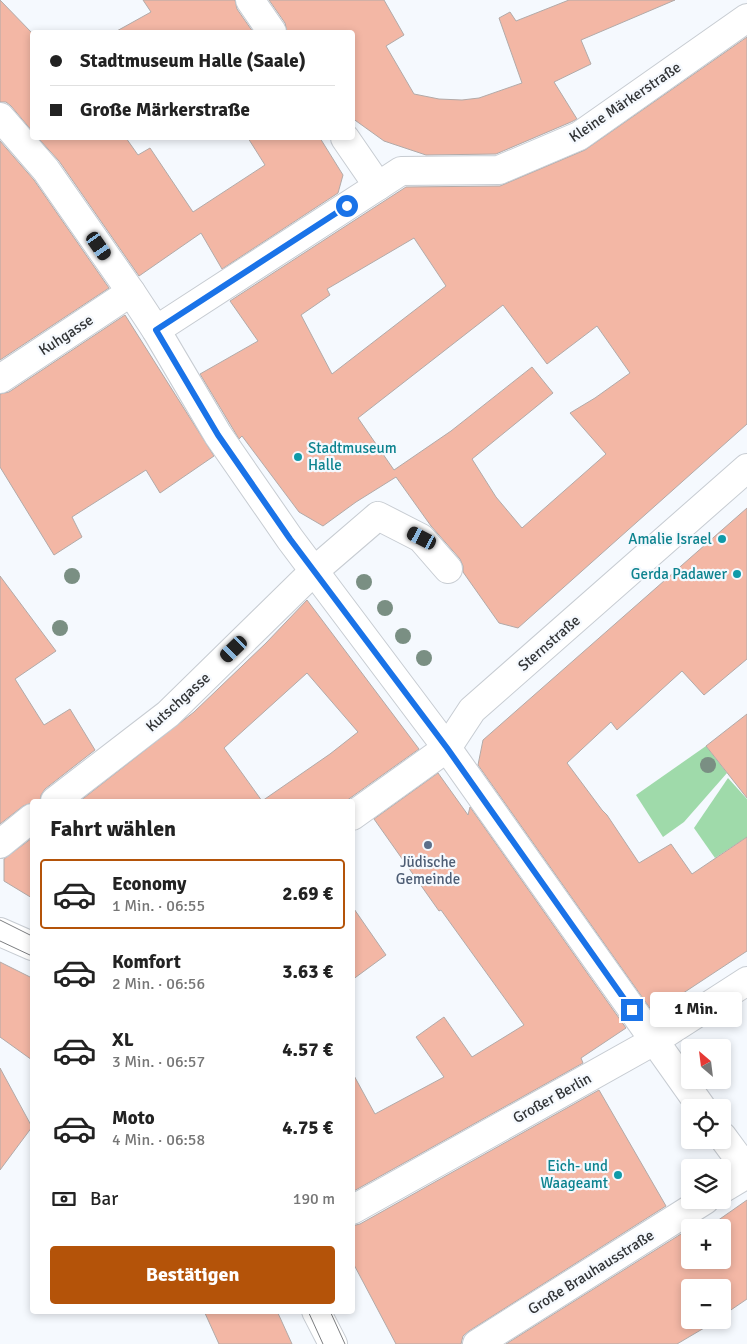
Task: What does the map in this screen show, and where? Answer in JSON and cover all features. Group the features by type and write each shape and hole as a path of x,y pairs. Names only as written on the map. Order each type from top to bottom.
{"street":[{"path":"250,0 271,30"},
{"name":"Kleine Märkerstraße","path":"156,330 401,171 499,170 579,136 747,18"},
{"path":"0,117 46,170 156,330 218,435 314,571 447,748 696,1099"},
{"path":"346,140 378,186"},
{"name":"Kuhgasse","path":"0,379 131,292"},
{"name":"Sternstraße","path":"355,814 447,748 472,710 747,468"},
{"name":"Kutschgasse","path":"58,799 168,714 314,571 378,516 422,538 448,569"},
{"path":"0,844 30,820"},
{"path":"0,932 30,945"},
{"name":"Großer Berlin","path":"355,1208 654,1041 747,981"},
{"path":"731,1148 747,1170"},
{"path":"731,1184 747,1174"},
{"name":"Große Brauhausstraße","path":"477,1344 692,1209"},
{"path":"317,1314 332,1344"}],"green space":[{"path":"706,746 727,773 684,822 663,837 636,795"},
{"path":"728,778 747,799 747,837 715,858 694,828"}],"building":[{"path":"0,0 30,31 30,129 11,106 6,102 0,102"},
{"path":"143,0 235,0 237,9 252,30 119,30 151,12"},
{"path":"269,0 384,0 404,35 386,46 414,94 439,99 462,100 479,98 522,83 499,18 510,12 516,21 569,0 675,0 581,40 591,64 554,82 577,119 496,154 426,155 384,141 355,120 355,30 287,30 285,23"},
{"path":"747,37 747,424 518,628 499,623 463,572 460,559 431,526 396,477 356,502 323,526 299,512 242,436 239,439 200,374 258,341 230,301 406,187 500,186 585,150","holes":["414,238 446,286 332,374 301,315 330,295 327,289","503,305 547,364 597,326 630,373 570,413 606,454 522,528 496,497 472,459 553,393 532,367 451,431 394,470 358,418"]},
{"path":"40,140 127,140 138,155 150,148 193,212 265,165 249,140 321,140 343,175 338,193 222,269 201,233 139,276 59,161"},
{"path":"0,141 34,180 109,288 0,360"},
{"path":"125,315 214,456 160,493 146,470 72,517 82,537 54,555 0,467 0,394 9,392"},
{"path":"747,508 747,659 704,695 682,671 617,730 611,722 567,763 607,815 639,863 671,844 692,874 747,837 747,951 659,1009 657,1007 652,1011 478,765 483,740"},
{"path":"0,576 56,651 15,679 44,725 70,709 95,750 45,789 40,799 30,799 30,804 23,806 0,824"},
{"path":"307,600 419,749 349,799 265,799 330,754 358,732 307,673 224,748 261,799 83,799 194,712 266,643"},
{"path":"747,714 747,798 706,746"},
{"path":"438,773 468,815 470,807 626,1028 581,1058 583,1063 355,1190 355,1077 375,1114 444,1077 416,1037 444,1017 472,1057 524,1025 441,910 439,911 374,819"},
{"path":"30,840 30,897 4,881 4,859"},
{"path":"355,910 386,955 355,978"},
{"path":"0,962 30,977 30,1059 0,1037"},
{"path":"0,1068 30,1123 30,1130 0,1170"},
{"path":"599,1090 666,1206 469,1331 463,1336 461,1344 396,1344 355,1267 355,1225"},
{"path":"747,1200 747,1299 731,1310 731,1279 681,1279 681,1329 702,1329 677,1344 506,1344 681,1234 681,1269 731,1269 731,1219 720,1219"},
{"path":"205,1314 278,1314 292,1344 219,1344"}],"tram line":[{"path":"0,920 30,935"},
{"path":"0,941 30,955"},
{"path":"309,1314 323,1344"},
{"path":"331,1314 345,1344"}],"place":[{"name":"Stadtmuseum Halle","path":"298,457"},
{"name":"Amalie Israel","path":"722,539"},
{"name":"Gerda Padawer","path":"737,574"},
{"name":"Jüdische Gemeinde","path":"428,845"},
{"name":"Eich- und Waageamt","path":"618,1175"}],"route":[{"path":"347,206 156,330 218,435 290,539 447,748 632,1010"}]}
